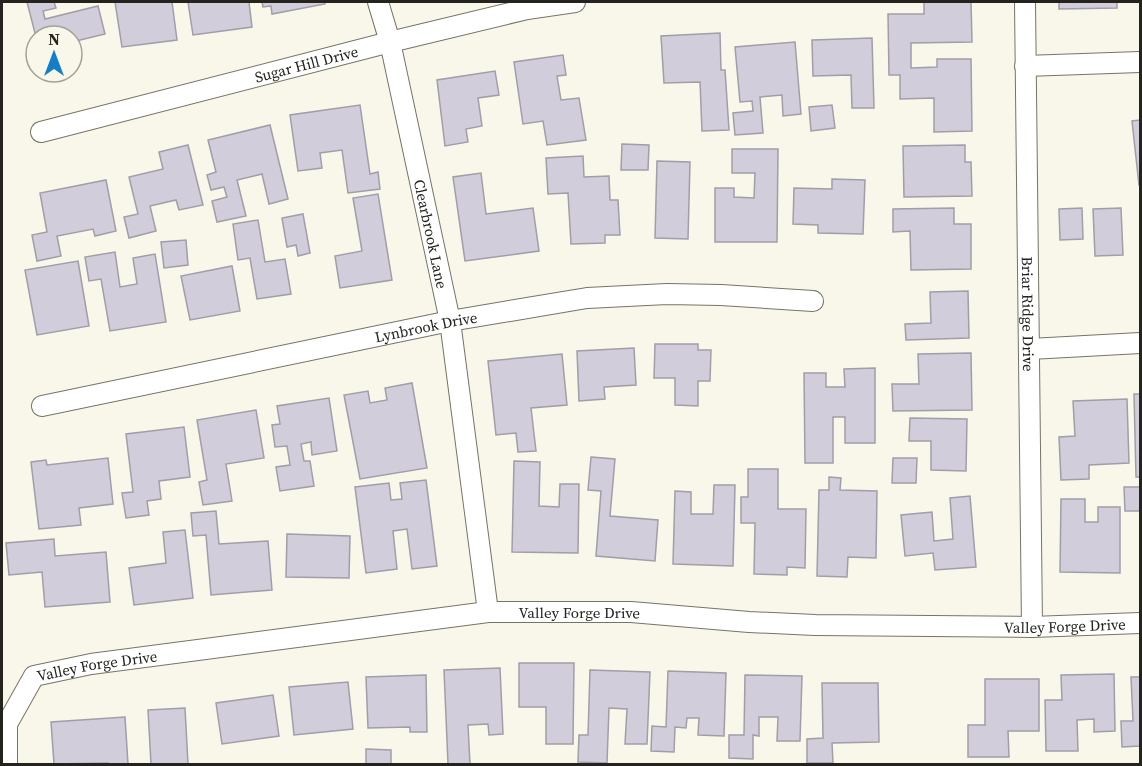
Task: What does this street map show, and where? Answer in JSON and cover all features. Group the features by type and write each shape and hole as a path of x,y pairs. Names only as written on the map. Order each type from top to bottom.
{"street":[{"name":"Clearbrook Lane","path":"378,2 390,42 450,321 488,612"},
{"name":"Sugar Hill Drive","path":"41,132 390,42 527,9 575,2"},
{"name":"Briar Ridge Drive","path":"1025,2 1032,627"},
{"path":"1025,66 1140,62"},
{"name":"Lynbrook Drive","path":"42,406 450,321 587,298 667,294 813,301"},
{"path":"1030,349 1140,343"},
{"name":"Valley Forge Drive","path":"7,765 7,724 34,676 91,664 488,612 631,612 815,626 1032,627 1140,623"}],"building":[{"path":"27,2 54,2 56,8 43,11 45,19 98,6 105,34 84,39 84,24 33,24"},
{"path":"115,2 172,2 177,40 122,47"},
{"path":"188,2 249,2 252,27 193,35"},
{"path":"262,2 325,2 325,4 272,14 271,6 263,7"},
{"path":"924,2 971,2 972,42 911,43 911,68 937,67 937,59 971,59 972,131 934,132 934,98 900,99 900,75 889,75 888,14 924,14"},
{"path":"1059,2 1117,2 1117,8 1059,9"},
{"path":"720,33 721,70 725,70 729,130 702,131 700,82 664,83 661,36"},
{"path":"872,38 874,108 852,108 851,75 813,76 812,40"},
{"path":"795,42 801,114 783,116 782,95 760,97 763,133 735,135 733,113 753,111 752,101 740,102 735,47"},
{"path":"563,55 566,75 557,76 561,100 579,98 586,140 547,145 543,121 523,124 514,62"},
{"path":"495,71 499,95 478,98 482,126 466,129 468,142 445,146 437,80"},
{"path":"360,105 370,174 378,172 380,189 348,193 342,150 320,153 322,168 298,171 290,115"},
{"path":"832,105 835,128 811,131 809,107"},
{"path":"1140,120 1140,185 1139,185 1132,121"},
{"path":"270,125 288,199 269,204 262,174 237,180 246,216 217,222 212,201 227,197 224,187 211,190 207,175 216,172 208,140"},
{"path":"622,144 649,145 648,170 621,170"},
{"path":"188,145 203,205 179,210 176,200 150,206 156,231 129,238 124,217 138,214 129,177 163,169 159,152"},
{"path":"965,145 965,162 971,162 972,196 904,197 903,146"},
{"path":"732,149 778,149 777,242 715,242 715,188 734,188 734,197 754,198 755,173 732,173"},
{"path":"583,156 584,177 609,176 610,200 618,200 620,235 605,235 605,243 571,244 568,193 548,194 546,158"},
{"path":"657,161 690,162 688,239 655,238"},
{"path":"481,173 486,214 533,208 539,251 465,261 453,177"},
{"path":"832,179 865,180 863,234 818,233 818,225 793,224 794,188 832,189"},
{"path":"106,180 116,231 95,236 93,229 57,236 61,256 37,261 32,235 47,232 40,193"},
{"path":"378,194 392,280 340,288 335,256 362,251 353,198"},
{"path":"954,208 954,224 971,224 971,269 911,270 910,231 893,232 893,209"},
{"path":"1082,208 1083,239 1060,240 1059,209"},
{"path":"1121,208 1123,255 1095,256 1093,209"},
{"path":"303,214 310,253 298,256 296,245 287,247 282,218"},
{"path":"258,220 265,262 285,259 291,294 257,299 250,258 238,260 233,224"},
{"path":"186,240 188,265 164,268 161,242"},
{"path":"115,252 120,287 137,284 133,258 155,254 166,322 110,331 101,279 89,281 85,257"},
{"path":"78,261 89,326 37,335 25,270"},
{"path":"232,266 240,311 190,320 181,276"},
{"path":"968,291 969,338 906,340 905,324 931,323 930,292"},
{"path":"655,344 698,344 698,350 711,350 710,381 698,381 698,406 675,405 675,378 654,378"},
{"path":"634,348 636,385 604,387 605,399 579,401 577,351"},
{"path":"971,353 972,410 893,411 892,384 919,384 918,354"},
{"path":"562,354 567,405 531,408 536,451 518,452 516,433 496,435 488,361"},
{"path":"875,368 875,443 845,443 845,417 833,417 833,463 805,463 804,373 826,373 826,387 845,387 844,369"},
{"path":"412,383 427,468 360,479 344,395 368,391 370,403 387,400 385,388"},
{"path":"1134,394 1140,394 1140,477 1136,477"},
{"path":"329,398 337,451 312,455 311,442 301,444 304,461 310,461 314,486 280,491 276,467 290,465 287,446 275,447 272,425 280,424 277,406"},
{"path":"1127,399 1129,463 1089,465 1089,479 1061,480 1059,437 1075,436 1073,401"},
{"path":"256,410 264,458 226,464 232,501 203,505 199,482 207,480 197,420"},
{"path":"910,418 967,419 966,471 931,470 931,441 909,441"},
{"path":"184,427 190,477 159,481 161,499 147,501 149,515 126,518 122,493 133,492 126,434"},
{"path":"591,457 615,459 610,516 658,520 655,561 596,556 601,491 588,490"},
{"path":"108,458 113,504 79,508 81,525 39,529 31,462 46,460 47,465"},
{"path":"893,458 917,458 916,483 892,483"},
{"path":"514,461 540,462 539,506 559,507 560,484 579,484 578,553 512,552"},
{"path":"748,469 778,469 778,509 806,509 805,568 787,567 787,575 754,574 755,523 741,523 741,497 748,497"},
{"path":"829,477 841,478 840,490 877,491 876,558 848,557 847,577 817,576 819,490 829,490"},
{"path":"426,480 437,566 412,569 407,529 393,531 397,569 366,573 355,487 389,483 391,500 402,499 400,483"},
{"path":"714,485 735,485 733,566 673,564 675,491 691,492 691,514 713,514"},
{"path":"1124,487 1140,487 1140,511 1125,511"},
{"path":"970,496 976,567 935,570 933,553 905,556 901,515 932,512 934,541 953,539 950,498"},
{"path":"1061,499 1085,499 1085,522 1098,522 1098,507 1120,507 1120,573 1060,572"},
{"path":"216,511 219,544 268,541 272,590 211,595 206,535 193,536 191,513"},
{"path":"185,530 193,598 134,605 129,568 166,563 163,532"},
{"path":"287,534 350,536 349,578 286,577"},
{"path":"54,539 55,556 106,552 110,602 45,607 42,572 9,575 6,543"},
{"path":"519,663 574,663 573,744 546,744 546,707 519,707"},
{"path":"500,668 503,734 489,735 488,724 468,725 470,764 448,764 444,670"},
{"path":"590,670 650,672 647,744 625,744 627,709 609,708 607,763 578,762 579,735 588,735"},
{"path":"668,671 726,673 724,736 698,735 699,718 687,718 686,728 675,727 674,752 651,751 652,726 666,727"},
{"path":"1114,674 1115,731 1094,732 1094,719 1077,720 1078,751 1046,751 1045,700 1062,700 1061,675"},
{"path":"426,675 427,732 410,732 410,727 368,728 366,677"},
{"path":"745,675 802,676 800,741 777,741 778,717 759,717 759,736 753,735 753,759 729,758 729,735 744,735"},
{"path":"1131,677 1140,677 1140,746 1122,747 1121,721 1133,721"},
{"path":"985,679 1039,679 1039,731 1008,731 1009,757 968,757 968,725 985,725"},
{"path":"348,682 353,729 294,735 289,687"},
{"path":"822,683 878,683 879,742 832,743 833,763 807,763 807,739 823,738"},
{"path":"273,695 279,736 222,744 216,703"},
{"path":"185,708 188,764 151,764 148,710"},
{"path":"125,717 128,764 54,764 51,722"},
{"path":"366,749 391,750 391,764 366,764"}]}
